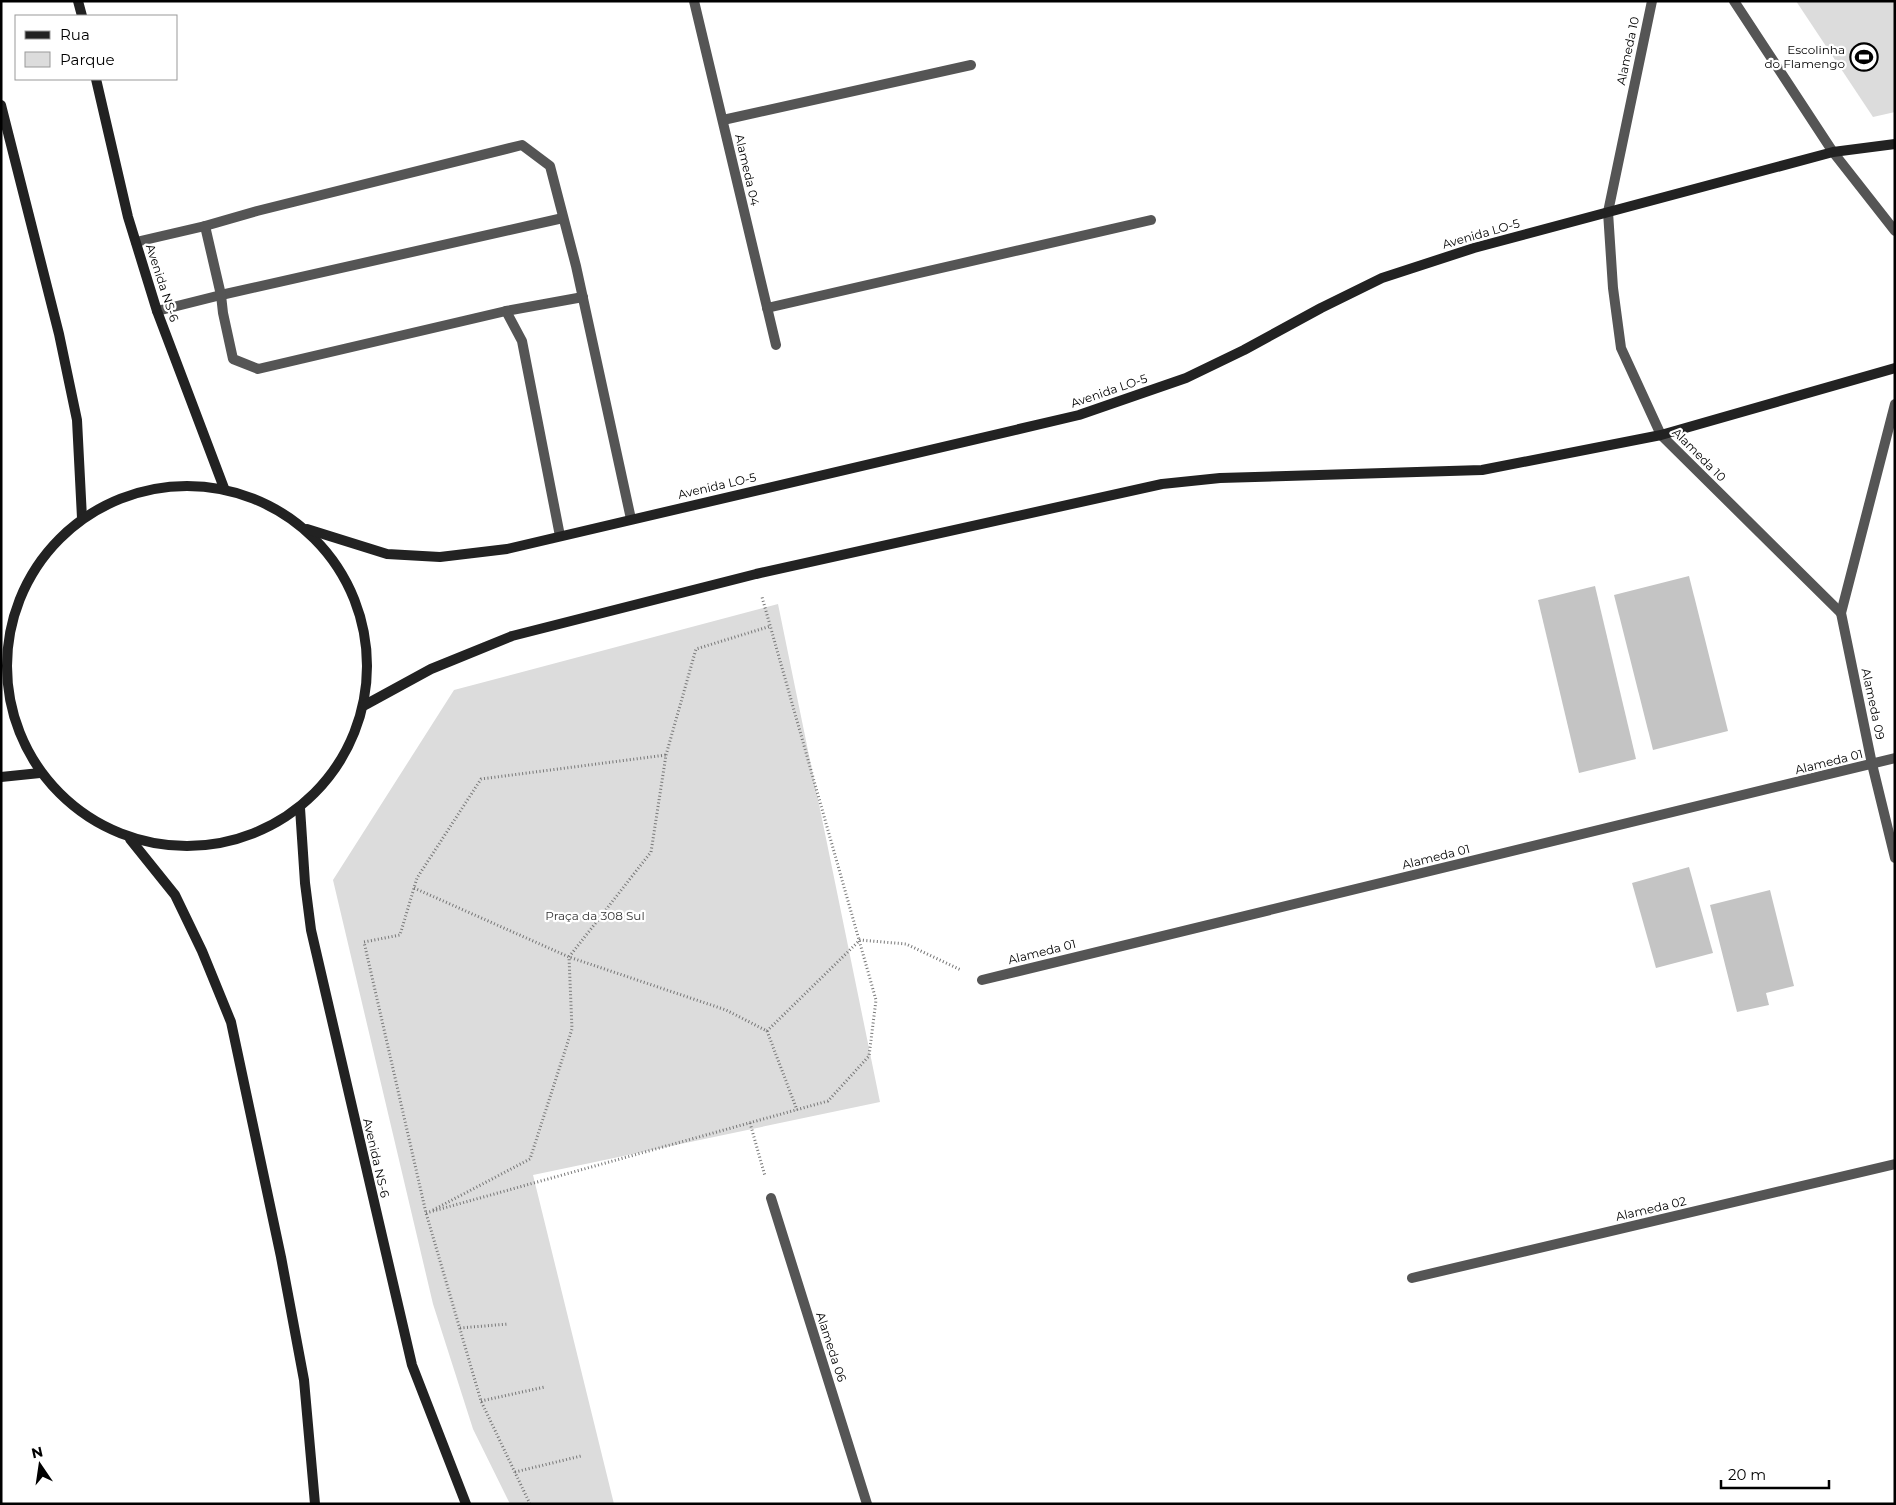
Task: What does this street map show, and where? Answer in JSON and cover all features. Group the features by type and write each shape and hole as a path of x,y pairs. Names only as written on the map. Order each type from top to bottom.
{"main road":[{"path":"78,1 82,15"},
{"name":"Avenida NS-6","path":"96,80 128,217 157,311 224,488"},
{"path":"1,105 59,334 77,420 82,518"},
{"name":"Avenida LO-5","path":"307,529 387,554 440,557 507,549 1079,415 1186,378 1382,278 1474,248 1833,152 1895,144"},
{"path":"365,705 431,669 512,636 756,574 1162,484 1220,478 1482,470 1662,435 1895,368"},
{"path":"174,485 224,488 268,503 307,529 347,579 368,640 365,705 352,744 329,779 300,808 248,837 189,847 130,839 80,813 40,773 15,726 5,675 6,626 36,564 82,518 126,495 174,485"},
{"path":"1,777 40,773"},
{"name":"Avenida NS-6","path":"300,808 305,883 311,930 378,1224 412,1365 466,1504"},
{"path":"130,839 175,895 202,951 231,1022 281,1257 304,1380 315,1504"}],"street":[{"name":"Alameda 04","path":"694,1 776,345"},
{"name":"Alameda 10","path":"1652,1 1608,212 1613,288 1621,348 1662,435 1840,613"},
{"path":"1734,1 1833,152 1895,231"},
{"path":"723,120 971,65"},
{"path":"136,242 522,145 550,166 583,297 631,519"},
{"path":"157,311 563,218"},
{"path":"767,308 1151,220"},
{"path":"205,226 233,359 258,369 506,311 583,297"},
{"path":"506,311 522,341 560,536"},
{"path":"1840,613 1895,404"},
{"name":"Alameda 09","path":"1840,613 1872,764 1895,858"},
{"name":"Alameda 01","path":"982,980 1895,758"},
{"name":"Alameda 02","path":"1412,1278 1895,1164"},
{"name":"Alameda 06","path":"771,1198 867,1504"}],"path":[{"path":"426,1213 828,1102 869,1056 876,1000 756,574"},
{"path":"426,1213 530,1159 572,1030 569,957 651,852 666,756 696,649 770,626"},
{"path":"530,1504 481,1401 426,1213 364,942 400,935 417,878 481,779 666,756"},
{"path":"414,888 569,957 726,1010 767,1031 797,1110"},
{"path":"767,1031 860,940 906,944 982,980"},
{"path":"750,1123 771,1198"},
{"path":"460,1328 508,1324"},
{"path":"481,1401 545,1387"},
{"path":"515,1472 581,1456"}],"green space":[{"name":"Escolinha do Flamengo","path":"1796,1 1895,1 1895,112 1873,117"},
{"name":"Praça da 308 Sul","path":"778,604 880,1102 533,1175 614,1504 510,1504 473,1429 433,1304 333,880 454,690"}],"building":[{"path":"1689,576 1728,731 1653,750 1614,595"},
{"path":"1595,586 1636,759 1579,773 1538,600"},
{"path":"1689,867 1713,953 1656,968 1632,883"},
{"path":"1770,890 1794,986 1766,993 1769,1005 1737,1012 1710,905"}],"place":[{"name":"Escolinha do Flamengo","path":"1864,57"}]}
